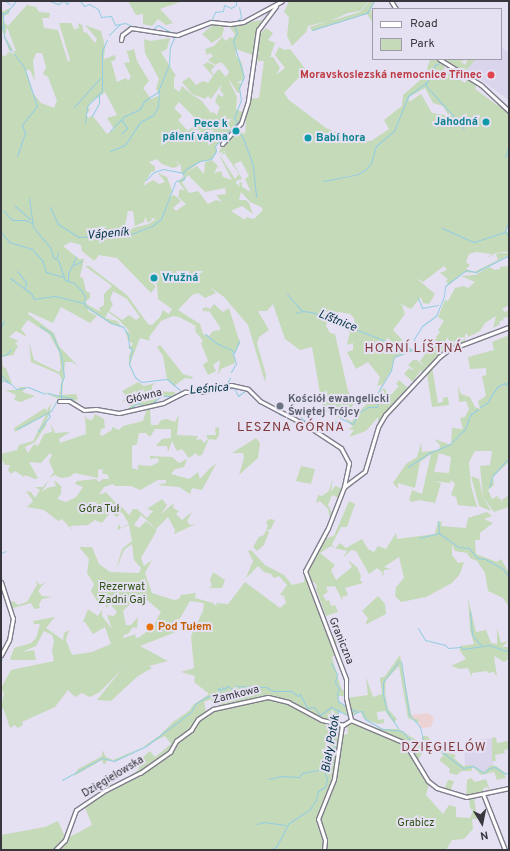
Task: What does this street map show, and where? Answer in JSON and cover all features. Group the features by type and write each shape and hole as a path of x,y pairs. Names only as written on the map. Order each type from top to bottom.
{"street":[{"path":"121,40 122,35 131,28 177,35 211,22 230,24 243,22 282,1"},
{"path":"222,144 236,128 248,101 258,30 277,5"},
{"path":"440,60 481,85 509,111"},
{"path":"344,487 364,472 383,418 439,357 448,350 509,327"},
{"name":"Główna","path":"59,401 69,401 84,410 125,412 163,403 185,392 201,392 231,385 248,389 260,401 287,415 341,448 349,463 344,487 328,528 306,569 306,574"},
{"name":"Graniczna","path":"306,574 344,672 350,717"},
{"path":"1,582 13,618 9,640 1,655"},
{"name":"Zamkowa","path":"193,729 198,719 213,709 268,697 288,702 309,715 342,725"},
{"path":"324,850 325,840 318,819 334,779 342,725 350,717 405,743 433,786 463,797 509,788"},
{"name":"Dzięgielowska","path":"55,850 65,840 76,810 106,790 140,773 170,752 176,741 193,729"},
{"path":"483,794 505,850"}],"shaded area":[{"name":"Moravskoslezská nemocnice Třinec","path":"502,48 509,53 509,100 467,70 470,64 476,60 502,60"},
{"path":"428,713 434,718 431,727 420,728 418,719 412,720 411,715"},
{"path":"492,738 493,766 484,772 472,765 465,766 464,742"}],"green space":[{"path":"128,1 180,2 160,9 173,23 166,25 158,19 152,26 143,24 143,14 136,15"},
{"path":"289,1 369,1 360,11 348,13 330,21 360,12 370,1 375,1 371,9 372,22 367,14 312,31 310,27 329,21 308,26 306,32 292,46 287,36 289,17 284,12"},
{"path":"27,5 36,7 39,12 50,13 49,18 42,18 44,28 58,30 68,62 70,60 59,23 71,23 76,32 75,29 79,28 78,23 82,25 84,33 86,32 95,43 97,39 85,25 101,31 105,47 102,76 104,59 115,55 116,59 111,61 117,82 126,78 128,81 131,77 124,63 130,62 126,49 128,51 134,49 137,61 149,81 143,88 151,99 160,95 156,89 159,79 145,53 144,39 150,41 170,38 167,49 161,52 176,76 174,77 174,88 179,92 182,86 191,94 202,101 211,113 213,112 217,115 220,107 215,102 218,94 222,97 224,95 220,90 222,84 211,99 208,96 205,99 192,94 182,82 189,77 196,85 203,81 208,83 213,76 203,65 208,62 215,66 211,70 213,75 219,69 226,77 229,72 226,67 221,62 215,65 208,60 213,56 210,53 207,55 205,49 214,46 222,37 226,41 230,37 233,38 235,34 230,28 231,25 262,20 255,37 253,55 236,49 236,56 241,61 243,68 244,80 237,82 242,84 239,91 242,94 237,92 229,81 237,97 236,109 244,113 241,121 215,146 217,151 212,159 200,162 187,172 197,166 204,174 205,162 212,160 218,166 214,173 221,171 223,177 232,180 220,157 222,156 221,157 235,179 239,174 224,153 226,151 219,153 222,145 234,131 237,131 237,129 245,134 246,122 243,118 250,99 259,98 264,61 256,61 258,36 266,28 273,33 268,40 275,43 270,57 273,57 280,68 276,75 285,68 275,55 279,47 284,50 290,49 306,70 284,93 289,100 326,128 358,141 371,141 389,129 384,120 402,106 403,95 425,76 430,60 438,60 445,66 443,72 446,71 465,83 468,78 477,83 475,89 497,105 500,102 509,112 509,223 506,230 509,234 509,252 496,253 485,259 492,254 476,252 469,254 466,262 470,265 466,269 474,272 498,260 496,254 509,253 509,255 476,273 464,272 449,285 446,281 448,279 440,273 447,270 444,266 423,282 416,278 435,294 429,304 423,303 421,297 411,309 401,304 397,303 402,305 405,314 393,330 405,343 394,344 388,338 386,340 393,349 400,351 408,347 413,351 394,358 392,369 377,394 382,384 377,386 380,377 368,362 356,369 347,352 353,350 353,343 347,345 350,332 340,325 340,322 355,327 354,318 350,314 339,312 329,317 326,326 330,333 335,334 348,391 355,402 351,408 337,414 326,411 322,405 312,347 300,350 285,339 273,304 267,311 258,311 269,330 259,337 257,343 266,375 265,382 248,325 224,297 210,287 216,293 205,298 198,293 192,295 178,310 200,324 203,334 211,341 203,333 209,336 213,331 220,330 220,327 209,311 206,312 206,309 204,312 202,309 206,307 210,309 214,304 223,312 229,308 240,343 235,353 231,351 234,356 235,363 221,369 218,375 220,360 213,365 216,371 208,375 203,365 208,361 201,343 203,341 195,331 197,328 194,330 196,326 179,317 173,316 161,321 149,337 150,341 140,338 130,364 134,377 129,364 129,355 132,350 128,348 133,344 128,340 125,330 131,333 119,320 108,312 105,318 117,321 122,327 111,324 88,309 88,311 97,316 90,323 61,307 53,323 29,312 28,314 54,333 59,346 78,366 72,362 65,362 62,395 76,394 78,399 75,400 83,408 96,407 124,412 125,416 100,410 86,412 73,401 59,399 43,392 59,396 62,380 59,374 31,362 29,342 34,360 59,372 61,368 59,352 49,334 28,320 21,329 27,337 16,331 9,337 19,341 15,343 18,346 13,355 2,357 3,367 6,368 12,384 5,382 1,378 1,55 6,56 8,52 15,54 13,51 16,51 7,27 5,36 13,50 9,51 3,32 1,33 1,12 10,8 9,14 3,16 4,22 8,26","holes":["36,53 42,53 46,67 43,74 48,77 57,101 54,108 41,103 32,92 26,70 30,70 35,81 33,61","425,88 433,103 443,106 453,123 445,115 432,113 421,94 409,102 409,97","105,92 117,115 107,118 114,129 107,134 92,115 89,118 86,115 91,108 88,109 90,103 97,97 100,102 98,97","179,102 196,119 201,119 188,131 178,120 182,116 174,108","157,159 162,164 173,168 179,166 175,160 181,166 181,173 185,176 178,181 185,191 180,189 178,197 186,204 176,211 173,208 181,201 174,195 169,197 172,191 167,177 158,173 165,182 159,184 153,180 143,186 151,172 155,171 155,167 149,162","241,161 249,176 245,179 251,192 242,187 242,182 239,183 240,187 236,183 236,181 242,179 234,164","188,175 205,192 225,188 226,194 216,195 222,202 216,200 208,204 198,191 189,193 182,183","241,192 250,202 261,207 263,210 254,219 246,217 245,220 231,211 242,206 253,214 249,203 246,200 239,200","128,211 133,211 135,226 144,222 145,217 148,223 152,220 151,218 156,219 149,224 124,230","71,242 81,245 82,251 94,261 99,255 117,258 151,293 156,286 151,282 153,279 157,285 158,299 172,309 169,314 163,310 160,317 152,325 148,324 127,295 89,266 85,266 112,286 104,294 104,305 99,308 101,312 88,305 85,302 90,298 90,293 86,291 83,278 80,277 84,259 79,259 63,246","113,291 127,299 140,317 136,320 129,315 122,320 109,311 113,304 110,299"]},
{"path":"214,24 221,24 224,29 222,36 212,43 202,34"},
{"path":"442,60 463,60 465,61 460,61 465,65 468,60 475,60 464,73"},
{"path":"509,266 509,305 502,309 505,312 509,310 509,317 503,318 504,321 499,322 500,324 493,328 496,316 485,323 480,331 468,337 467,333 465,335 465,343 453,347 447,337 442,352 429,366 425,367 420,361 426,353 424,351 440,332 438,330 444,321 438,317 445,300 448,301 455,288 464,286 468,288 475,282 461,276 475,275 489,267 495,270 500,269 500,267"},
{"path":"509,335 509,462 493,477 494,485 488,490 492,499 499,495 497,499 500,498 503,504 502,500 509,495 509,507 494,512 483,497 480,466 490,465 492,451 475,451 469,462 471,486 477,507 458,505 456,497 451,495 455,484 451,480 450,483 435,481 441,483 435,503 419,500 412,502 409,500 412,490 422,494 431,454 420,462 415,488 398,483 398,489 393,483 406,464 417,457 421,443 422,452 439,450 440,445 434,439 451,445 452,428 463,429 460,418 465,417 469,409 466,401 459,402 458,386 461,394 470,397 475,407 480,409 478,401 486,396 482,376 486,375 486,368 470,369 468,357 494,350 492,342","holes":["439,453 451,457 449,473 434,472"]},
{"path":"160,345 183,374 193,377 192,379 185,378 174,386 169,381 174,382 167,380 163,356 157,347"},
{"path":"413,360 417,360 425,367 429,367 422,374 421,370 413,382 404,374 409,368 412,370 413,369 408,365"},
{"path":"432,367 438,403 443,402 443,398 448,397 449,405 432,407 427,374"},
{"path":"399,380 408,388 385,413 378,425 378,417 366,431 349,437 354,430 348,429 353,427 344,417 352,422 356,414 384,388 388,394 392,394 399,386 396,384"},
{"path":"138,382 144,386 155,383 152,386 152,391 175,392 175,395 160,398 152,406 143,407 137,405 131,410 125,410 130,407 128,399 121,403 127,397 122,391"},
{"path":"20,387 27,387 22,392 35,396 21,402 14,400 16,395 5,390 18,390"},
{"name":"Góra Tuł","path":"51,403 50,413 45,423 47,424 35,442 25,447 28,453 34,444 38,446 44,434 52,432 51,424 55,433 70,432 59,439 60,443 86,434 85,414 87,419 92,420 95,414 104,419 105,428 101,429 100,435 102,436 112,430 112,427 119,430 123,426 143,421 147,408 150,408 151,425 158,425 161,420 167,419 175,422 179,414 177,435 198,436 196,440 201,439 204,443 208,439 206,435 216,435 215,428 219,427 219,435 216,440 209,439 202,455 198,456 196,453 189,458 182,449 177,451 172,441 168,452 167,446 156,446 162,439 171,438 171,429 155,429 150,437 146,433 139,433 137,444 132,446 132,468 138,470 138,465 151,466 159,462 158,458 150,459 150,456 172,457 179,463 187,459 184,467 175,469 171,474 189,479 198,472 200,479 211,467 216,464 202,490 192,488 190,494 179,487 157,485 166,483 166,480 158,480 140,490 131,486 115,486 113,484 104,487 99,495 106,492 117,504 102,523 95,520 88,525 70,526 73,531 62,519 58,521 44,510 27,507 33,501 26,491 31,492 35,498 40,490 35,487 43,487 49,480 42,492 47,488 56,486 54,480 61,486 61,494 57,499 66,502 76,497 83,487 75,484 77,481 96,479 99,482 103,479 109,479 108,475 102,473 103,469 98,470 98,478 75,473 69,477 61,478 55,475 49,478 54,472 49,461 52,455 50,453 41,463 29,462 38,478 35,479 25,475 24,477 15,471 11,474 8,470 10,465 5,465 1,458 1,454 17,450 19,445 33,441 46,415 15,432 14,428 45,408 47,411"},
{"path":"338,416 344,417 337,418 334,424 324,426 333,424"},
{"path":"256,438 260,443 258,458 239,475 244,458 243,453 232,453"},
{"path":"301,466 315,469 311,484 296,481"},
{"path":"471,476 479,479 483,497 491,511 479,506"},
{"path":"333,477 331,492 335,486 343,489 339,498 332,495 328,505 333,515 330,518 328,509 320,501 316,503 318,495 322,496 329,491"},
{"path":"162,499 167,505 161,514 174,503 173,508 179,511 176,514 182,520 192,512 187,521 190,525 196,524 174,534 175,530 168,517 156,529 137,511 141,515 134,525 139,528 146,521 157,530 141,558 144,566 152,560 145,573 152,593 174,600 179,599 181,595 196,593 195,598 213,603 217,607 216,603 228,604 245,582 280,608 286,603 284,596 280,595 287,585 279,576 274,578 271,574 264,572 258,566 246,578 253,561 248,551 251,550 265,565 284,575 292,585 304,582 305,573 329,637 336,634 339,643 332,646 338,656 336,654 332,657 342,690 346,690 345,696 338,696 339,702 343,705 348,705 350,716 339,711 336,723 313,716 289,701 268,697 220,706 218,701 212,702 211,699 204,702 206,712 233,704 270,698 288,702 312,717 342,725 341,732 334,733 334,736 348,734 347,725 351,722 383,729 399,729 416,740 422,740 422,736 427,736 437,748 447,741 450,745 446,745 444,752 456,755 454,758 463,766 472,765 484,772 491,765 496,766 506,773 504,774 506,778 497,780 494,772 481,775 473,767 471,771 461,771 457,775 449,773 450,769 439,760 443,756 441,751 426,745 418,761 407,745 431,785 444,790 448,780 454,781 450,792 456,796 429,785 426,795 443,814 449,805 456,807 456,817 470,818 473,810 470,808 469,797 466,797 467,780 471,778 475,782 486,779 490,791 487,787 484,788 482,793 472,796 482,795 484,799 480,796 474,797 477,819 472,819 473,829 464,839 452,840 446,850 1,850 1,835 45,827 58,821 66,839 92,825 84,805 111,787 111,783 115,785 139,769 136,763 150,751 155,757 171,744 165,736 116,761 108,760 104,765 102,760 74,776 78,769 102,756 102,750 106,757 113,760 141,748 159,736 173,722 190,710 193,705 209,694 194,682 195,676 181,672 194,668 191,636 203,611 204,603 190,601 179,620 168,631 181,630 140,646 168,661 149,666 152,668 138,676 111,701 97,700 122,669 100,692 90,697 82,693 75,697 68,690 55,707 22,722 23,725 18,728 15,725 10,728 3,708 1,709 4,693 1,688 11,670 54,661 52,651 54,641 52,635 44,631 36,646 22,652 34,650 36,660 10,660 14,648 31,643 36,638 40,624 34,624 33,621 55,617 46,628 63,640 64,633 69,630 66,640 72,655 92,652 111,644 105,627 93,634 85,622 83,622 88,609 98,616 102,610 102,616 112,629 107,615 114,616 117,612 110,604 106,608 105,602 100,606 91,591 94,584 87,573 89,559 79,547 92,547 99,564 110,572 139,573 141,568 134,560 132,544 124,550 116,570 122,549 132,541 129,525 117,530 119,524 121,528 129,524 123,514 121,512 117,517 114,515 119,504 129,515 133,509 137,509 147,518 153,511 147,509","holes":["140,594 161,612 152,628 138,638 135,637 136,634 124,638 123,635 128,634 133,627 137,628 138,617 131,625 126,625 123,611"]},
{"path":"349,501 355,504 347,527 341,527 332,544 334,548 331,546 320,553 335,565 331,570 336,580 352,567 348,560 357,567 361,576 360,580 363,583 345,588 348,595 342,597 343,602 335,586 326,587 328,592 323,595 326,601 329,600 331,606 335,605 338,612 326,616 316,589 317,586 314,582 310,584 306,573 308,566 331,524 327,538 334,536"},
{"path":"487,512 492,516 484,519 493,523 480,533 480,540 475,540 476,554 497,562 501,559 509,573 509,607 503,598 488,591 485,573 477,561 470,558 467,553 455,551 452,545 452,555 458,563 464,562 460,574 452,583 426,597 401,602 395,596 396,587 404,578 399,557 384,567 391,569 384,570 383,578 382,572 377,568 369,574 356,551 351,550 343,558 347,551 335,548 340,543 346,548 362,539 368,549 374,552 378,546 386,549 396,533 397,539 435,534 438,521 442,522 441,526 466,528 468,518"},
{"path":"270,519 275,520 271,529 267,530 269,532 264,545 257,551 253,547 259,537 264,535 268,526 266,522"},
{"path":"213,572 225,580 222,588 209,588 212,586 210,580"},
{"path":"36,580 40,585 45,582 38,591 42,596 52,597 42,599 39,604 40,608 34,609 31,603 13,608 16,620 11,641 8,645 13,621 9,602 13,601 18,605 27,602 37,585"},
{"path":"378,596 385,604 386,614 365,625 368,618 362,611"},
{"path":"468,598 476,632 486,630 491,643 497,644 497,628 501,643 508,641 502,647 509,647 509,659 504,662 494,656 497,677 494,672 488,673 487,671 472,673 472,677 468,668 460,669 451,666 466,659 460,651 460,646 474,644 470,630"},
{"path":"400,655 412,719 418,719 419,723 408,718 399,666 386,680 385,693 388,709 397,719 394,723 385,711 377,712 378,720 384,719 384,723 378,724 364,719 360,711 351,717 346,698 368,695 366,677 373,697 382,694 380,678 385,676"},
{"path":"496,737 497,743 508,741 509,749 504,750 505,753 495,755 496,761 492,761 492,738"}],"waterway":[{"path":"5,1 10,4"},
{"path":"1,14 7,12 16,1"},
{"path":"32,1 38,1"},
{"path":"50,1 58,4 63,1"},
{"path":"64,1 67,4 69,1"},
{"path":"80,1 84,6 89,4 98,9 101,17 111,16 115,25 125,23 135,27"},
{"path":"312,30 367,13 374,1"},
{"path":"205,23 212,19 215,12 223,11 224,5 231,8 236,5"},
{"name":"Vápeník","path":"236,22 241,17 239,7"},
{"path":"3,14 4,37 11,51"},
{"path":"109,35 120,24"},
{"path":"140,28 153,29 158,25 172,33"},
{"path":"186,31 197,26"},
{"name":"Vápeník","path":"176,181 184,179 183,173 186,169 200,161 211,159 216,151 215,146 237,122 234,118 241,100 239,88 244,77 233,41 237,33 235,26"},
{"path":"110,151 125,145 140,122 153,115 158,107 159,89 169,64 170,47 175,36"},
{"path":"85,123 87,106 102,91 102,51 107,40"},
{"path":"14,54 17,58"},
{"path":"17,156 25,133 22,125 37,106 24,67 18,59"},
{"path":"323,181 358,174 366,169 371,163 376,146 394,131 408,96 427,82 435,65 442,62"},
{"path":"74,107 100,78"},
{"path":"425,83 428,88"},
{"path":"428,88 448,110"},
{"path":"110,131 123,117 140,109 144,101 158,92"},
{"path":"92,116 99,103 99,95"},
{"path":"449,111 464,129"},
{"path":"121,119 127,128 121,134"},
{"path":"234,126 243,138 253,166"},
{"path":"505,157 509,145"},
{"path":"253,167 256,197"},
{"path":"146,180 154,172 163,169 183,173"},
{"name":"Vápeník","path":"50,207 58,224 79,237 131,234 152,226 161,219 175,182"},
{"path":"29,198 33,227 50,247 53,257 58,260 65,280 74,283 82,291 85,297 84,305 111,323 123,327 128,335 129,347 132,349 129,364 135,377 141,382 166,379"},
{"path":"15,206 30,219"},
{"path":"3,210 12,220 25,220 32,223"},
{"path":"505,231 509,221"},
{"path":"442,228 474,242 505,232 509,237"},
{"path":"1,232 9,242 32,249 42,260 46,272 63,277"},
{"path":"57,258 58,252"},
{"name":"Líštnice","path":"413,350 414,339 422,326 436,316 444,296 445,286 466,270 476,272 509,255"},
{"path":"68,280 68,274 76,257"},
{"path":"74,265 82,261"},
{"path":"17,271 26,282 25,289"},
{"path":"10,278 31,293 34,299 55,296 83,303"},
{"name":"Líštnice","path":"287,294 302,311 312,312 393,344 403,343 412,350"},
{"path":"418,298 422,308 438,305"},
{"name":"Líštnice","path":"296,313 302,311"},
{"path":"1,327 4,321"},
{"path":"40,326 52,334 61,355 64,376 61,384 61,398"},
{"path":"205,334 216,343 232,350 236,364"},
{"path":"1,340 1,349"},
{"path":"234,353 239,341"},
{"path":"1,356 7,354 11,349"},
{"path":"289,414 293,410 298,411 302,419 318,427 333,425 340,418 353,424 358,413 368,407 377,407 378,392 391,370 394,357 412,350"},
{"path":"231,372 235,365"},
{"name":"Leśnica","path":"1,375 8,382"},
{"path":"227,383 230,378"},
{"path":"480,407 487,403 497,387 504,383 506,385 509,378"},
{"path":"167,379 182,392"},
{"name":"Leśnica","path":"5,381 11,384"},
{"name":"Leśnica","path":"12,385 16,389 28,387 45,394"},
{"name":"Leśnica","path":"216,390 234,388 238,396 246,390"},
{"name":"Leśnica","path":"249,391 262,404"},
{"name":"Leśnica","path":"47,393 72,399 75,403"},
{"name":"Leśnica","path":"151,404 161,396 175,396"},
{"path":"17,429 51,411 57,400"},
{"name":"Leśnica","path":"128,409 138,403 145,406"},
{"path":"408,467 427,454 450,444 465,429 470,415 478,409"},
{"name":"Leśnica","path":"276,410 280,415 286,416"},
{"path":"38,431 50,416 48,413"},
{"path":"489,487 493,475 509,458"},
{"path":"438,521 439,532"},
{"path":"419,538 439,533 458,547 469,548 477,558 485,559 503,569 509,577"},
{"path":"1,553 6,551"},
{"path":"1,578 4,587"},
{"path":"6,593 14,618"},
{"path":"470,611 472,635 481,645"},
{"path":"418,628 425,640 445,645 448,648 461,647 463,649 489,645 509,652"},
{"path":"1,661 3,654"},
{"path":"398,728 387,711 383,695 383,682 399,661"},
{"path":"401,661 409,714 420,727 423,740"},
{"path":"331,663 337,674 335,682 339,688 337,693 338,701 347,707"},
{"path":"62,780 102,758 114,761 146,746 191,712 196,703 214,693 216,696 220,694 218,688 222,690 223,687 225,689 227,686 233,689 236,686 265,687"},
{"path":"266,687 273,691 291,691 298,696 300,694 307,708 314,707 320,715 331,707 349,716 356,713"},
{"path":"350,708 357,712 362,711 365,719 382,729 402,731 409,739 441,751 463,768 473,766 484,773 489,768 495,767 505,774 509,772"},
{"name":"Biały Potok","path":"335,721 339,710"},
{"name":"Biały Potok","path":"270,850 276,847 289,823 309,810 316,800 318,791 325,787 327,779 325,774 335,745 332,735 335,724"},
{"path":"269,779 280,776 299,777 302,773 328,768"},
{"path":"257,824 264,822 286,825"}],"place":[{"name":"Moravskoslezská nemocnice Třinec","path":"491,75"},
{"name":"Jahodná","path":"486,122"},
{"name":"Pece k pálení vápna","path":"236,131"},
{"name":"Babí hora","path":"308,138"},
{"name":"Vružná","path":"154,278"},
{"name":"Kościół ewangelicki Świętej Trójcy","path":"280,406"},
{"name":"Pod Tułem","path":"150,627"}],"district":[{"name":"HORNÍ LÍŠTNÁ","path":"414,349"},
{"name":"LESZNA GÓRNA","path":"291,428"},
{"name":"DZIĘGIELÓW","path":"444,748"}],"park label":[{"name":"Rezerwat Zadni Gaj","path":"122,594"},
{"name":"Grabicz","path":"416,823"}]}
